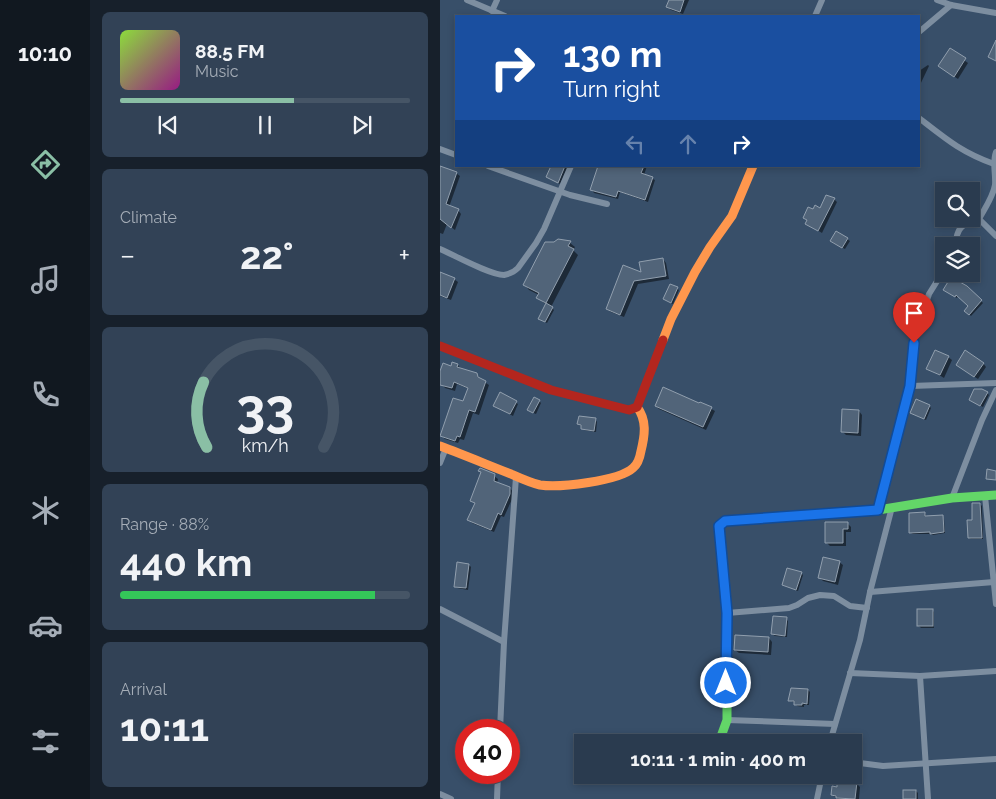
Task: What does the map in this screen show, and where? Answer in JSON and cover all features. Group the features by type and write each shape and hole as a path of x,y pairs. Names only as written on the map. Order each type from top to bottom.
{"street":[{"path":"467,0 502,15"},
{"path":"492,11 498,0"},
{"path":"815,15 822,0"},
{"path":"937,0 951,5 996,13"},
{"path":"920,31 951,5"},
{"path":"920,119 958,149 994,164"},
{"path":"440,149 455,155"},
{"path":"980,217 993,193 996,152"},
{"path":"491,167 561,192 607,204"},
{"path":"440,249 502,275 518,268 536,243 561,192 571,167"},
{"path":"440,346 551,390 628,410 636,407 671,319 694,272 732,216 753,167"},
{"path":"980,220 996,236"},
{"path":"878,510 910,386 914,343 929,294 936,282"},
{"path":"910,386 996,383"},
{"path":"952,498 982,420 996,390"},
{"path":"440,463 443,447 539,485 552,486 612,478 631,469 640,455 645,423 643,414 636,407"},
{"path":"500,719 516,477"},
{"path":"722,734 727,720 727,613 719,526 721,523 725,521 878,510 952,498 996,495"},
{"path":"986,496 996,604"},
{"path":"832,734 892,507"},
{"path":"870,592 994,582"},
{"path":"727,613 789,608 808,598 820,595 834,596 850,606 867,608"},
{"path":"440,609 504,642"},
{"path":"850,673 920,676 996,671"},
{"path":"920,676 928,799"},
{"path":"727,720 835,724"},
{"path":"862,763 883,766 996,759"},
{"path":"497,799 498,784"},
{"path":"817,799 820,784"},
{"path":"440,794 451,799"}],"building":[{"path":"669,0 684,0 680,12 666,7"},
{"path":"996,40 996,61 988,57"},
{"path":"950,48 966,58 954,77 938,66"},
{"path":"440,166 457,172 446,204 459,209 451,228 440,219"},
{"path":"551,167 565,167 558,183 546,177"},
{"path":"598,167 644,167 641,173 653,177 645,200 618,191 616,197 590,190"},
{"path":"826,195 835,198 818,231 805,224 807,220 803,218 808,207 813,209 815,205 820,208"},
{"path":"836,231 848,238 842,248 830,241"},
{"path":"558,239 571,241 568,246 574,249 546,303 536,298 539,293 523,285 545,242 554,242"},
{"path":"663,258 666,276 634,281 620,315 606,309 623,265 641,272 639,262"},
{"path":"440,272 455,278 447,298 440,295"},
{"path":"948,282 960,282 982,300 969,315 964,311 968,306 956,295 955,297 943,290"},
{"path":"670,284 678,287 671,303 663,299"},
{"path":"546,303 553,307 545,322 538,319"},
{"path":"935,350 949,356 940,375 926,369"},
{"path":"965,350 984,363 974,377 956,365"},
{"path":"452,362 458,364 457,367 477,373 478,377 486,381 475,412 469,410 460,437 457,436 455,441 440,436 453,398 463,401 468,388 454,382 452,388 440,385 440,371 443,363 451,366"},
{"path":"663,387 712,407 703,427 655,406"},
{"path":"974,389 982,389 988,392 980,406 969,400"},
{"path":"500,392 517,401 510,414 493,406"},
{"path":"534,397 540,400 533,413 527,410"},
{"path":"916,399 930,405 924,419 910,413"},
{"path":"842,409 859,410 858,433 841,432"},
{"path":"579,416 596,418 594,431 581,429 581,425 577,424"},
{"path":"480,468 495,474 494,481 510,487 510,494 501,515 498,513 491,530 467,520 475,503 470,501 481,472 478,471"},
{"path":"987,469 996,471 996,480 986,479"},
{"path":"972,503 980,503 982,538 968,538 967,520 972,520"},
{"path":"925,512 925,516 943,515 944,532 930,534 930,532 909,533 909,513"},
{"path":"825,522 848,522 848,529 843,529 843,543 825,543"},
{"path":"823,557 840,561 835,582 818,578"},
{"path":"457,562 469,564 466,588 454,587"},
{"path":"787,568 802,572 796,590 782,585"},
{"path":"917,609 933,609 933,626 917,626"},
{"path":"773,616 787,617 785,636 771,634"},
{"path":"735,635 769,637 768,652 734,650"},
{"path":"791,688 808,689 807,704 794,705 794,701 788,701"},
{"path":"837,784 857,784 855,799 836,798 836,796 831,795 832,786 837,787"},
{"path":"903,790 916,790 916,799 903,799"}],"traffic: fast":[{"path":"722,734 727,720 727,613 719,526 725,521 878,510 952,498 996,495"}],"traffic: slow":[{"path":"663,340 671,319 695,272 732,216 753,167"},
{"path":"440,446 540,485 574,484 602,480 626,473 633,468 640,456 644,422 637,407"}],"traffic: jam":[{"path":"440,346 551,390 629,410 637,407 663,340"}],"route":[{"path":"726,683 727,613 719,526 725,521 878,510 910,386 914,343"}]}
